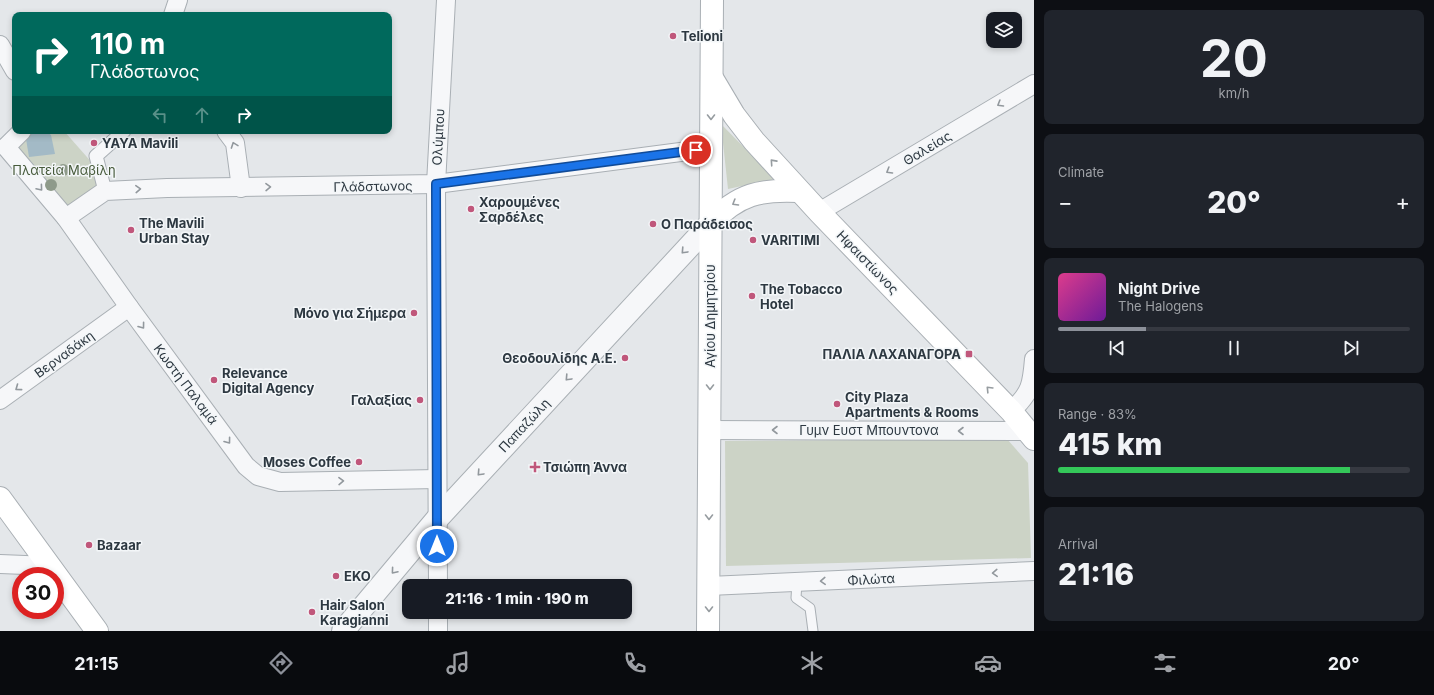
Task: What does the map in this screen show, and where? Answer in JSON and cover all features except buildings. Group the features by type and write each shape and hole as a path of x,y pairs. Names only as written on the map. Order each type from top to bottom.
{"main road":[{"name":"Αγίου Δημητρίου","path":"708,631 712,0"},
{"name":"Ηφαιστίωνος","path":"712,78 747,133 799,191 1011,411 1031,435"},
{"path":"711,223 722,211 748,196 764,191 799,191"},
{"path":"0,498 97,631"}],"street":[{"path":"174,12 178,0"},
{"name":"Ολύμπου","path":"438,579 436,184 446,0"},
{"path":"707,0 712,0"},
{"path":"0,45 12,66"},
{"name":"Θαλείας","path":"819,212 1034,84"},
{"path":"3,147 18,134"},
{"path":"66,218 106,191 96,156 121,134"},
{"path":"228,134 235,143 241,188"},
{"name":"Κωστή Παλαμά","path":"3,147 66,218 129,307 246,466 258,476 280,482 437,479"},
{"name":"Γλάδστωνος","path":"106,191 167,188 436,184 711,148"},
{"name":"Παπαζώλη","path":"343,631 437,519 711,223"},
{"name":"Βερναδάκη","path":"0,400 129,307"},
{"path":"1011,411 1023,400 1029,391 1034,359"},
{"name":"Γυμν Ευστ Μπουντονα","path":"710,430 1031,435"},
{"path":"0,564 50,566"},
{"name":"Φιλώτα","path":"709,586 1034,571"},
{"path":"438,619 438,631"}],"lane":[{"path":"797,582 796,598 810,608 813,631"}],"green space":[{"path":"721,124 775,179 728,189"},
{"name":"Πλατεία Μαβίλη","path":"23,134 67,134 94,165 101,192 67,212 11,147"},
{"path":"1007,439 1028,463 1031,558 726,566 725,441"}],"water":[{"path":"30,134 50,134 55,154 29,157 26,139"}],"place":[{"name":"Telioni","path":"673,36"},
{"name":"YAYA Mavili","path":"94,143"},
{"name":"Χαρουμένες Σαρδέλες","path":"471,209"},
{"name":"Ο Παράδεισος","path":"653,224"},
{"name":"The Mavili Urban Stay","path":"131,230"},
{"name":"VARITIMI","path":"753,240"},
{"name":"The Tobacco Hotel","path":"752,296"},
{"name":"Μόνο για Σήμερα","path":"414,313"},
{"name":"ΠΑΛΙΑ ΛΑΧΑΝΑΓΟΡΑ","path":"969,354"},
{"name":"Θεοδουλίδης Α.Ε.","path":"625,358"},
{"name":"Relevance Digital Agency","path":"214,380"},
{"name":"Γαλαξίας","path":"420,400"},
{"name":"City Plaza Apartments & Rooms","path":"837,404"},
{"name":"Moses Coffee","path":"359,462"},
{"name":"Τσιώπη Άννα","path":"535,467"},
{"name":"Bazaar","path":"89,545"},
{"name":"EKO","path":"336,576"},
{"name":"Hair Salon Karagianni","path":"312,612"}],"route":[{"path":"437,546 436,184 696,150"}]}
